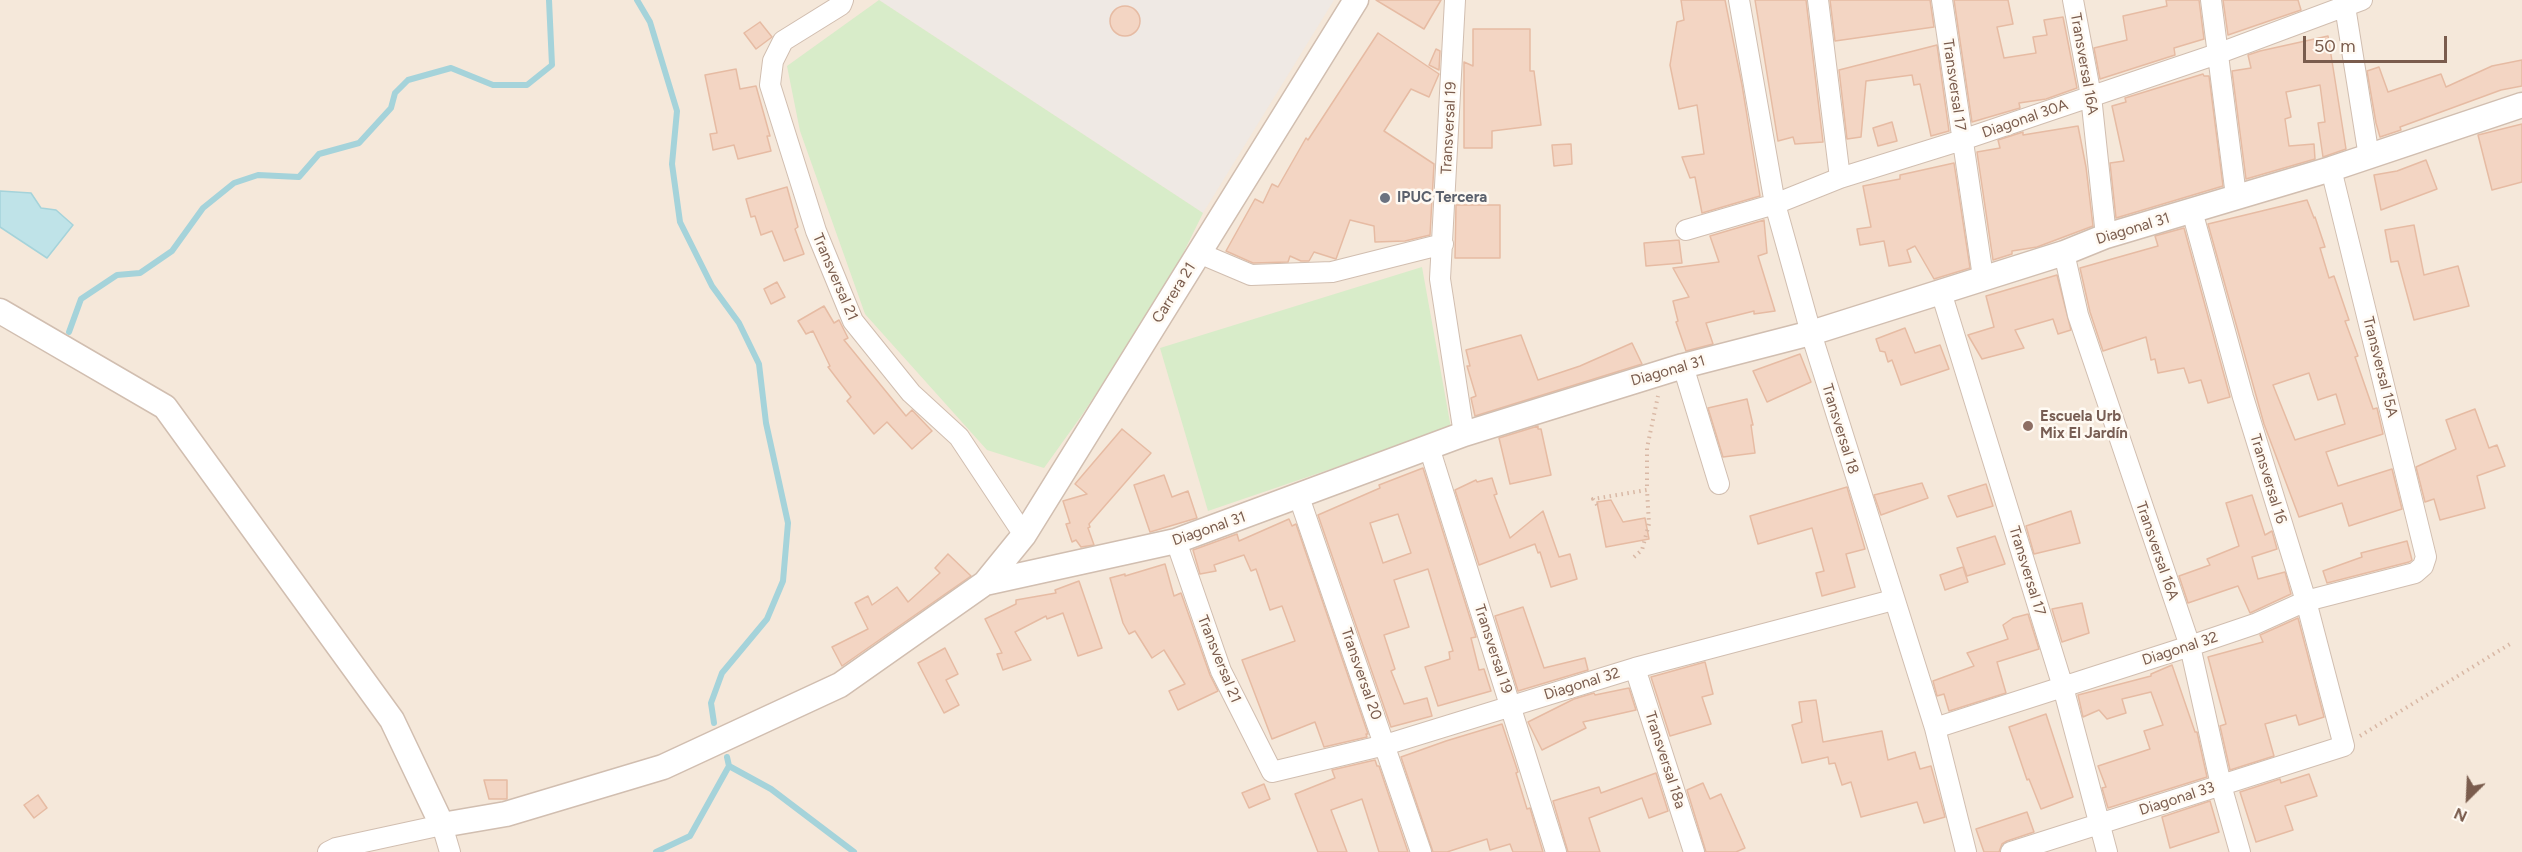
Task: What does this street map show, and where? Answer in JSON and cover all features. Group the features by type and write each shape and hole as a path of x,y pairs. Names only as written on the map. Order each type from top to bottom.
{"street":[{"name":"Transversal 21","path":"843,0 842,5 783,41 773,61 770,85 816,231 853,321 911,393 958,437 1024,535"},
{"name":"Carrera 21","path":"985,583 1024,535 1356,0"},
{"name":"Transversal 19","path":"1455,0 1440,279 1464,434"},
{"name":"Transversal 18","path":"1739,0 1775,204 1811,333 1935,728 1966,852"},
{"path":"1818,0 1840,178"},
{"name":"Transversal 17","path":"1942,0 1983,277"},
{"name":"Transversal 16A","path":"2073,0 2091,96 2106,236"},
{"path":"2211,0 2236,196"},
{"path":"2350,2 2369,157"},
{"name":"Diagonal 30A","path":"1686,231 1775,204 1840,178 1962,140 2217,54 2350,2"},
{"name":"Diagonal 31","path":"442,825 506,814 663,767 840,686 985,583 1176,541 1464,434 1673,369 1811,333 2064,253 2106,236 2369,157 2522,105"},
{"name":"Transversal 15A","path":"2331,169 2426,557 2423,566"},
{"name":"Transversal 16","path":"2192,211 2243,398 2306,601 2344,746"},
{"path":"1199,253 1251,275 1332,272 1443,244"},
{"name":"Transversal 16A","path":"2064,253 2078,315 2190,646 2221,785 2240,852"},
{"name":"Transversal 17","path":"1941,292 2063,687 2107,852"},
{"path":"0,310 165,407 392,720 442,825 450,852"},
{"path":"1673,369 1719,484"},
{"name":"Transversal 19","path":"1428,447 1556,852"},
{"name":"Transversal 20","path":"1299,497 1421,852"},
{"name":"Transversal 21","path":"1176,541 1221,671 1272,772"},
{"name":"Diagonal 32","path":"1935,728 2255,624 2306,601 2415,573 2423,566"},
{"name":"Diagonal 32","path":"1272,772 1385,745 1635,668 1893,600"},
{"name":"Transversal 18a","path":"1635,668 1694,852"},
{"name":"Diagonal 33","path":"2011,852 2344,746"},
{"path":"328,852 336,848 442,825"}],"path":[{"path":"1634,556 1642,550 1649,524 1647,448 1673,369"},
{"path":"1597,505 1593,499 1647,490"},
{"path":"2344,746 2510,644"}],"shaded area":[{"path":"0,0 2522,0 2522,852 0,852"},
{"path":"879,0 1334,0 1203,213"}],"green space":[{"path":"879,0 1203,213 1169,282 1082,415 1044,468 987,450 865,314 800,131 787,66"},
{"path":"1422,267 1451,428 1208,511 1160,348"}],"water":[{"path":"0,191 31,193 41,208 56,210 73,225 47,258 0,227"}],"building":[{"path":"1376,0 1441,0 1424,29"},
{"path":"1681,0 1725,0 1760,196 1702,213 1695,177 1690,178 1682,157 1704,154 1697,105 1679,109 1670,65 1677,22 1684,20"},
{"path":"1755,0 1806,0 1823,142 1795,144 1793,137 1778,141"},
{"path":"1830,0 1930,0 1934,27 1835,41"},
{"path":"1954,0 2008,0 2013,24 1997,27 2004,58 2036,53 2033,37 2047,35 2044,20 2063,17 2077,88 2046,99 2019,103 2020,108 1972,122"},
{"path":"2166,0 2199,0 2204,39 2174,48 2175,55 2100,79 2094,48 2127,40 2123,16 2167,6"},
{"path":"2223,0 2298,0 2301,10 2228,35"},
{"path":"1125,6 1136,10 1140,21 1136,32 1125,36 1114,32 1110,21 1114,10"},
{"path":"760,22 772,37 756,49 744,33"},
{"path":"1473,29 1530,29 1530,71 1534,71 1541,125 1492,131 1492,148 1464,148 1464,62 1473,66"},
{"path":"1378,33 1439,74 1429,97 1411,89 1384,131 1434,164 1430,235 1405,241 1375,242 1374,226 1350,220 1336,259 1314,252 1309,261 1301,261 1290,256 1288,262 1253,263 1226,251 1255,199 1263,203 1272,184 1278,187 1306,138 1308,140"},
{"path":"2328,36 2346,149 2323,157 2318,123 2325,122 2320,85 2286,92 2291,117 2285,119 2289,146 2314,144 2315,159 2246,179 2232,71 2251,68 2248,55"},
{"path":"1937,45 1949,131 1931,136 1920,84 1914,85 1912,75 1866,81 1861,137 1847,139 1839,70"},
{"path":"1436,49 1440,51 1439,70 1429,65"},
{"path":"2522,60 2522,86 2501,90 2400,127 2401,130 2380,137 2367,71 2379,67 2388,92 2441,74 2446,87 2492,66"},
{"path":"736,69 740,89 756,86 770,136 767,136 771,151 738,159 734,145 713,150 710,134 717,133 705,75"},
{"path":"2203,74 2209,76 2223,186 2116,218 2110,163 2124,161 2112,106 2126,102 2125,98"},
{"path":"1892,122 1897,141 1878,146 1873,128"},
{"path":"2522,124 2522,182 2492,190 2478,135"},
{"path":"2078,126 2086,167 2093,226 2037,247 2012,251 2012,254 1993,260 1977,152 2000,148 1998,140 2023,132 2023,135"},
{"path":"1571,144 1572,164 1554,166 1552,145"},
{"path":"2426,160 2437,189 2381,210 2374,175 2397,171"},
{"path":"1954,163 1970,268 1934,279 1915,246 1907,250 1911,262 1889,266 1884,241 1860,245 1857,229 1871,227 1863,186 1900,179 1900,175"},
{"path":"787,187 798,227 795,229 804,254 784,261 772,231 761,235 755,216 751,217 746,199"},
{"path":"2307,200 2325,247 2320,248 2329,278 2334,276 2349,320 2345,321 2358,356 2355,357 2373,409 2377,408 2383,434 2326,452 2338,486 2392,469 2402,509 2349,526 2342,503 2299,517 2264,424 2208,224","holes":["2309,373 2318,400 2336,394 2345,424 2295,440 2273,385"]},
{"path":"1456,205 1500,205 1500,258 1455,258"},
{"path":"1764,220 1767,253 1758,256 1775,311 1754,314 1754,311 1706,323 1713,344 1686,351 1676,322 1678,321 1673,301 1689,297 1673,268 1719,262 1710,236"},
{"path":"2414,225 2424,275 2458,266 2469,306 2414,320 2398,261 2391,262 2385,230"},
{"path":"2184,228 2230,397 2208,403 2201,380 2189,383 2184,368 2158,373 2155,359 2151,360 2146,337 2103,351 2090,312 2080,268 2158,246 2155,236"},
{"path":"1679,240 1682,263 1646,266 1644,243"},
{"path":"2057,275 2071,330 2058,334 2053,319 2015,330 2024,348 1982,359 1968,335 1994,327 1986,296"},
{"path":"777,282 785,297 771,304 764,289"},
{"path":"824,306 834,323 839,320 848,338 844,340 906,416 912,410 932,431 912,449 887,422 874,434 847,401 851,397 828,367 830,366 813,331 806,334 798,321"},
{"path":"1905,328 1915,353 1940,345 1949,369 1901,385 1892,360 1888,362 1885,352 1880,351 1876,339"},
{"path":"1521,335 1538,380 1580,366 1632,343 1642,364 1475,416 1471,398 1476,396 1467,366 1470,366 1466,350"},
{"path":"1800,354 1811,382 1767,402 1753,371"},
{"path":"1747,399 1753,425 1751,425 1755,453 1723,457 1708,408"},
{"path":"2475,409 2489,448 2497,445 2505,466 2477,476 2485,508 2440,520 2434,499 2425,502 2416,467 2456,449 2446,420"},
{"path":"1538,426 1538,429 1541,429 1551,475 1510,484 1499,438"},
{"path":"1122,429 1151,453 1089,524 1088,528 1094,545 1081,547 1076,540 1072,542 1066,524 1070,523 1063,501 1087,494 1075,484"},
{"path":"1423,468 1476,637 1471,638 1479,670 1484,669 1491,691 1438,706 1425,667 1450,659 1449,652 1453,651 1428,569 1394,580 1409,627 1384,635 1395,669 1391,671 1404,704 1427,698 1432,716 1391,727 1318,515 1380,488 1379,485","holes":["1398,514 1411,553 1383,563 1370,523"]},
{"path":"1164,475 1172,497 1188,491 1197,518 1150,532 1134,485"},
{"path":"1492,478 1497,494 1494,495 1510,538 1543,511 1559,557 1570,554 1577,579 1551,587 1540,552 1538,553 1535,544 1479,565 1455,490 1476,480 1477,482"},
{"path":"1922,483 1928,498 1881,515 1874,495"},
{"path":"1986,484 1993,506 1957,517 1948,496"},
{"path":"1847,487 1865,549 1846,554 1855,587 1822,596 1816,573 1824,571 1812,528 1758,544 1750,516"},
{"path":"2252,495 2265,535 2272,531 2277,549 2252,557 2258,579 2285,572 2291,594 2250,613 2238,586 2188,603 2179,576 2210,565 2207,559 2239,546 2226,503"},
{"path":"1611,500 1623,522 1645,518 1649,539 1606,547 1597,502"},
{"path":"2071,511 2080,543 2034,554 2026,526"},
{"path":"1289,519 1292,526 1296,524 1368,734 1366,734 1367,737 1324,747 1315,722 1272,739 1242,660 1295,641 1282,606 1270,610 1256,569 1251,571 1244,555 1214,565 1216,571 1200,574 1193,550 1237,534 1239,541"},
{"path":"1995,536 2005,564 1967,576 1957,548"},
{"path":"2407,541 2412,560 2409,562 2327,583 2323,571 2362,557 2361,553"},
{"path":"948,554 971,576 842,666 832,647 868,629 855,603 868,596 872,605 897,587 908,602 940,573 935,568"},
{"path":"1165,564 1174,596 1181,593 1210,675 1218,691 1178,710 1169,691 1185,684 1164,650 1152,658 1135,631 1129,634 1123,623 1110,578"},
{"path":"1963,567 1968,582 1945,590 1940,575"},
{"path":"1079,581 1102,648 1078,656 1063,613 1047,619 1046,616 1015,632 1031,660 1003,670 997,654 1002,653 985,619 1016,604 1016,600 1056,593 1055,590"},
{"path":"2082,603 2089,633 2062,642 2052,609"},
{"path":"1523,607 1544,668 1585,658 1588,670 1518,691 1495,616"},
{"path":"2028,614 2039,649 1997,662 2006,693 1949,711 1944,694 1937,696 1933,681 1974,666 1967,653 2008,639 2003,625 2013,618"},
{"path":"2298,618 2324,717 2299,725 2296,715 2265,724 2274,756 2230,770 2220,726 2226,724 2208,657 2263,642 2260,635"},
{"path":"945,648 958,674 946,680 959,705 944,713 918,663"},
{"path":"1705,662 1713,694 1702,697 1711,724 1670,736 1651,677"},
{"path":"2172,665 2195,732 2197,732 2207,777 2108,808 2102,788 2106,787 2098,766 2150,749 2144,731 2163,725 2151,692 2122,699 2126,713 2107,719 2099,710 2083,717 2078,695 2151,676"},
{"path":"1629,688 1636,710 1583,722 1586,728 1542,750 1528,722 1574,699 1594,693 1595,695"},
{"path":"1816,700 1823,742 1882,731 1888,760 1915,752 1920,769 1931,766 1945,817 1924,823 1917,802 1861,817 1851,782 1842,785 1835,763 1829,764 1828,757 1802,763 1792,725 1802,722 1799,702"},
{"path":"2046,714 2073,797 2041,809 2029,779 2027,780 2009,727"},
{"path":"1502,724 1518,772 1516,773 1527,809 1530,808 1543,852 1513,852 1510,844 1490,850 1487,839 1447,852 1433,852 1401,757"},
{"path":"1375,760 1408,852 1379,852 1362,799 1331,810 1347,852 1318,852 1295,794 1335,778 1332,770"},
{"path":"1656,773 1668,811 1649,818 1642,798 1589,818 1600,852 1568,852 1553,801 1599,787 1601,793"},
{"path":"2309,774 2317,796 2285,806 2293,830 2256,842 2240,792 2280,779 2281,783"},
{"path":"484,780 507,780 507,799 489,799"},
{"path":"1703,783 1710,799 1721,794 1745,848 1736,852 1706,852 1687,790"},
{"path":"1264,784 1270,799 1249,808 1242,793"},
{"path":"38,795 47,808 34,818 24,805"},
{"path":"2210,801 2219,832 2170,848 2162,817"},
{"path":"2027,812 2034,832 2007,841 2002,844 1999,852 1984,852 1976,829"}],"waterway":[{"path":"69,332 81,299 117,275 140,273 172,251 203,208 234,183 258,175 299,177 319,154 359,143 391,108 395,93 408,80 451,68 493,85 527,85 552,65 549,0"},
{"path":"637,0 650,22 677,111 672,164 680,222 712,286 739,323 759,364 766,423 788,523 783,581 767,619 722,673 711,703 714,723"},
{"path":"656,852 690,836 729,766 727,757"},
{"path":"729,766 771,789 854,852"}],"place":[{"name":"IPUC Tercera","path":"1385,198"},
{"name":"Escuela Urb Mix El Jardín","path":"2028,426"}]}
